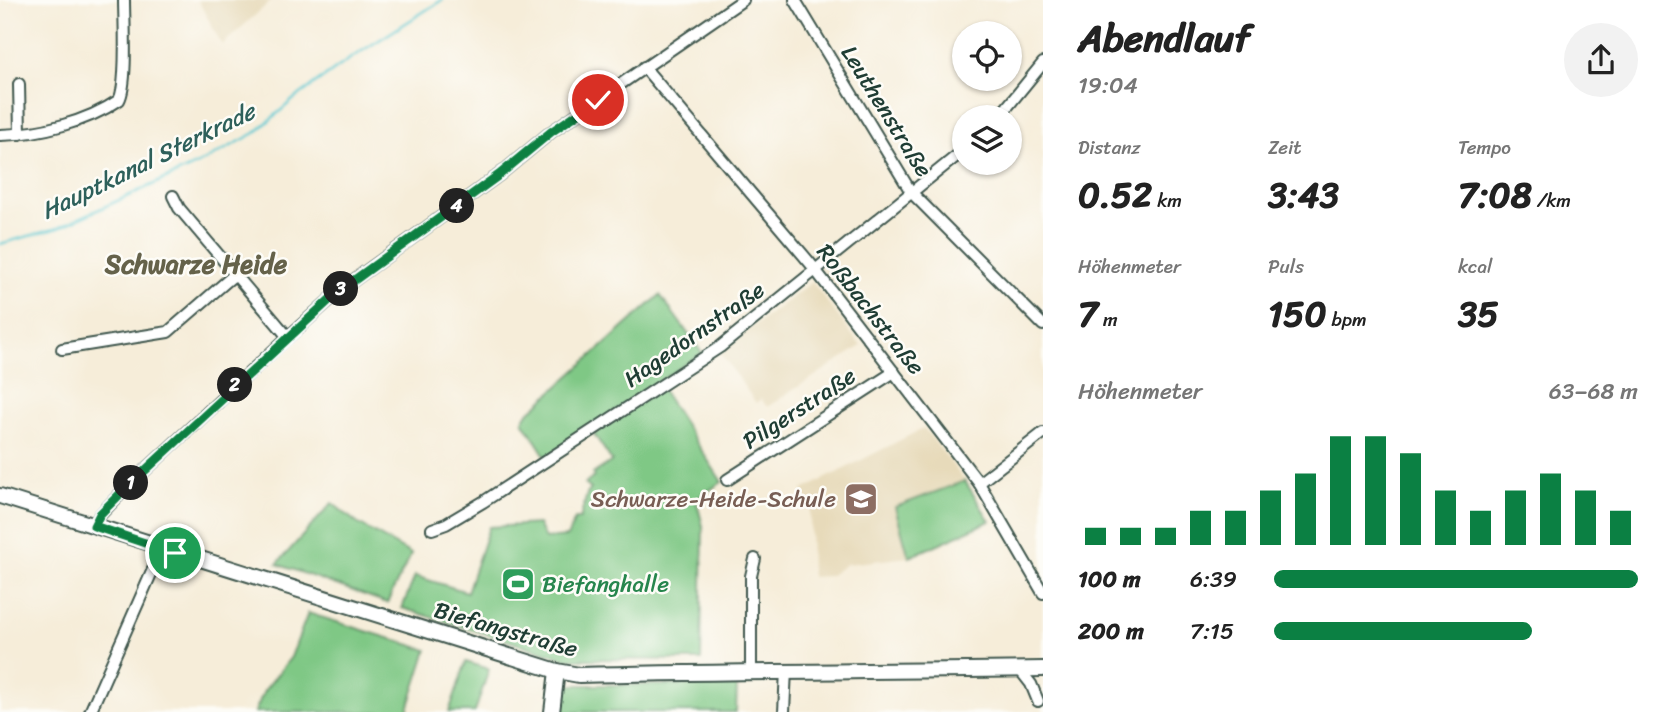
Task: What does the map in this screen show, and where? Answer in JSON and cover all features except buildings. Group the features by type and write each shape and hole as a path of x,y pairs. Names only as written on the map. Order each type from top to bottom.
{"main road":[{"name":"Biefangstraße","path":"0,496 557,671 579,674 751,670 954,672 1043,669"},
{"path":"552,712 557,671"}],"street":[{"path":"0,135 56,128 119,100 122,94 124,0"},
{"path":"94,526 100,514 123,491 343,288 499,175 551,132 743,0"},
{"name":"Leuthenstraße","path":"795,0 911,192 1043,325"},
{"path":"1009,105 1043,63"},
{"name":"Roßbachstraße","path":"645,67 816,271 979,483 1043,593"},
{"path":"19,84 20,134"},
{"name":"Hagedornstraße","path":"432,529 446,524 483,502 720,347 952,160"},
{"path":"173,196 179,208 288,337"},
{"path":"62,349 168,332 234,275"},
{"name":"Pilgerstraße","path":"727,480 894,372"},
{"path":"979,483 1043,433"},
{"path":"90,712 162,549"},
{"path":"751,670 751,576 755,559"},
{"path":"784,712 786,670"},
{"path":"1020,670 1041,697 1031,712"}],"shaded area":[{"path":"198,0 272,0 222,45"},
{"path":"812,282 861,346 767,407 761,399 756,403 720,352"},
{"name":"Schwarze-Heide-Schule","path":"924,428 965,481 895,507 909,557 846,564 829,576 811,577 810,509 807,508 803,490"}],"green space":[{"path":"660,295 702,353 546,457 523,421 527,414"},
{"path":"661,388 722,482 696,499 703,526 701,660 567,659 402,608 415,576 467,592 489,527 538,524 545,539 567,537 575,519 580,519 591,489 585,484 594,477 593,474 612,461 594,434"},
{"path":"965,481 990,521 909,557 895,507"},
{"path":"332,503 357,523 411,554 387,603 277,564"},
{"path":"308,613 427,650 407,712 255,712 264,691 291,657"},
{"path":"466,662 489,669 475,712 449,712"},
{"path":"564,685 737,685 736,712 561,712"}],"waterway":[{"name":"Hauptkanal Sterkrade","path":"0,244 58,228 198,164 255,133 294,99 351,58 442,0"}],"place":[{"name":"Schwarze-Heide-Schule","path":"861,499"},
{"name":"Biefanghalle","path":"518,584"}],"district":[{"name":"Schwarze Heide","path":"196,264"}],"route":[{"path":"175,553 94,526 100,514 123,491 338,292 499,175 551,132 598,100"}]}
